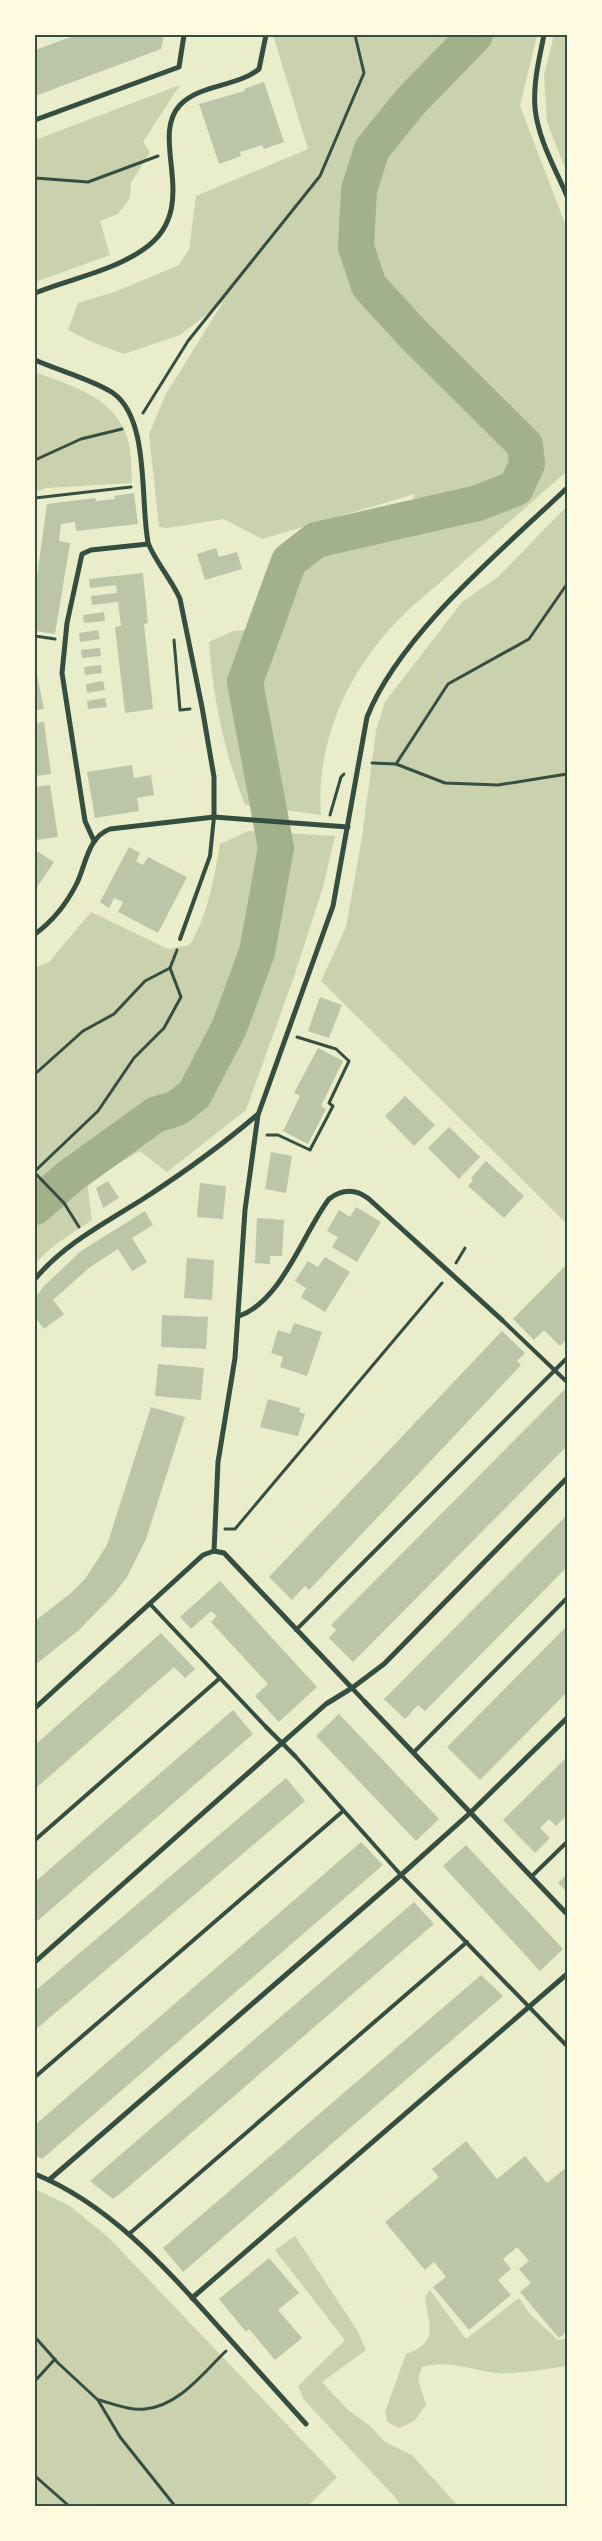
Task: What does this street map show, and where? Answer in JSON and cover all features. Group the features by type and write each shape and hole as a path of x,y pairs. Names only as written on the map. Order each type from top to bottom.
{"street":[{"path":"35,120 179,67 184,35"},
{"path":"35,293 120,262 146,248 166,222 172,205 174,189 169,131 171,121 180,105 201,93 259,69 266,35"},
{"path":"544,35 537,70 535,109 542,137 567,196"},
{"path":"35,360 113,394 124,404 135,426 148,544 175,586 180,599 214,777 214,817"},
{"path":"214,1550 218,1462 235,1358 244,1210 258,1115 333,906 367,717 374,698 404,655 475,576 567,488"},
{"path":"94,841 85,821 62,673 65,640 82,554 91,550 148,544"},
{"path":"35,934 55,917 66,903 77,883 94,841 104,831 118,827 214,817 348,827"},
{"path":"35,1279 59,1254 222,1146 258,1115"},
{"path":"239,1316 255,1308 273,1288 329,1199 349,1190 364,1195 502,1320"},
{"path":"35,1962 326,1704 352,1688 384,1664 567,1478"},
{"path":"35,1708 151,1605 203,1555 214,1550 224,1553 567,1914"},
{"path":"49,2180 401,1875 470,1813 567,1718"},
{"path":"266,1727 295,1756"},
{"path":"192,2298 530,2008 567,1974"},
{"path":"35,2174 73,2191 129,2234 192,2298 306,2424"}],"lane":[{"path":"180,939 210,856 214,817"},
{"path":"502,1320 567,1382"},
{"path":"296,1630 567,1358"},
{"path":"413,1753 567,1598"},
{"path":"151,1605 266,1727"},
{"path":"35,1840 220,1678"},
{"path":"295,1756 401,1875 567,2046"},
{"path":"35,2076 343,1811"},
{"path":"531,1877 567,1842"},
{"path":"129,2234 467,1942"}],"path":[{"path":"35,460 81,439 135,426 188,341 320,176 364,73 356,35"},
{"path":"35,178 88,182 171,152"},
{"path":"35,498 142,486"},
{"path":"396,764 448,684 529,640 567,584"},
{"path":"173,632 180,710"},
{"path":"35,637 65,640"},
{"path":"328,825 331,806 341,776 359,763 396,764 445,783 498,785 567,774"},
{"path":"84,1236 64,1203 35,1172 98,1111 134,1058 164,1028 180,997 170,968 180,939"},
{"path":"35,1074 83,1031 114,1014 145,981 170,968"},
{"path":"255,1134 278,1135 310,1150 333,1106 329,1103 349,1061 336,1049 287,1034"},
{"path":"215,1530 235,1528 450,1273 465,1248"},
{"path":"35,2337 98,2400 120,2437 175,2506"},
{"path":"98,2400 144,2410 161,2406 176,2399 233,2344"},
{"path":"35,2381 55,2359"},
{"path":"35,2476 69,2506"}],"green space":[{"path":"273,35 537,35 520,106 567,229 567,471 408,610 366,659 340,707 330,733 321,787 321,815 245,805 225,745 213,684 209,642 233,631 280,627 291,583 319,551 401,530 415,494 262,539 224,519 167,528 159,527 149,434 166,394 223,302 180,335 124,354 92,342 68,330 78,303 117,291 179,265 189,249 196,196 308,149"},
{"path":"554,35 567,35 567,173 547,122 544,75"},
{"path":"180,85 143,142 150,152 131,183 130,198 118,214 100,221 110,255 35,282 35,140"},
{"path":"35,372 91,395 113,413 122,425 128,440 131,456 132,483 47,488 35,492"},
{"path":"567,506 567,1224 321,981 346,927 362,837 376,731 385,702 462,602 498,577"},
{"path":"248,831 335,836 323,887 295,974 246,1110 167,1172 140,1151 87,1182 92,1220 56,1244 35,1263 35,968 49,962 91,912 168,949 190,945 206,908 220,844"},
{"path":"35,2189 70,2206 108,2237 337,2477 308,2506 35,2506"},
{"path":"295,2236 357,2330 366,2350 322,2382 346,2408 371,2427 385,2442 412,2455 458,2506 401,2506 394,2496 304,2400 298,2386 345,2340 275,2250"},
{"path":"430,2290 466,2339 519,2298 530,2314 558,2340 567,2338 567,2366 505,2373 487,2372 441,2364 422,2367 418,2379 426,2405 414,2421 399,2428 387,2422 385,2412 406,2354 424,2344 430,2332 425,2297"}],"building":[{"path":"76,35 164,35 161,49 35,96 35,50"},
{"path":"264,82 284,142 264,149 262,145 240,152 241,156 219,164 199,104 245,91 244,89"},
{"path":"134,493 138,524 76,531 75,522 61,524 59,541 70,543 55,634 35,631 35,590 47,504 95,498 96,501 115,499 114,496"},
{"path":"216,548 219,557 237,552 242,569 205,580 197,554"},
{"path":"143,573 148,623 144,624 153,709 125,713 115,627 121,626 118,602 92,605 91,596 117,593 116,585 90,588 89,579"},
{"path":"104,612 105,621 84,623 83,615"},
{"path":"98,630 100,639 80,642 79,633"},
{"path":"100,648 101,656 82,658 81,650"},
{"path":"35,665 44,709 35,710"},
{"path":"101,665 102,673 85,675 84,667"},
{"path":"103,681 105,690 87,693 86,684"},
{"path":"105,698 107,707 88,709 87,701"},
{"path":"44,722 51,774 35,776 35,723"},
{"path":"132,765 134,778 151,775 154,795 137,798 139,811 95,818 87,772"},
{"path":"50,785 58,837 35,840 35,787"},
{"path":"129,847 140,853 136,861 143,865 148,857 187,877 158,933 118,912 123,902 114,898 109,908 100,902"},
{"path":"35,850 54,862 35,890"},
{"path":"320,997 342,1005 329,1038 308,1031"},
{"path":"318,1048 343,1061 321,1106 326,1109 308,1144 283,1131 300,1096 294,1093"},
{"path":"405,1096 435,1125 414,1146 385,1116"},
{"path":"449,1127 480,1157 459,1179 428,1148"},
{"path":"271,1152 292,1156 286,1193 265,1189"},
{"path":"486,1161 524,1196 504,1218 468,1186 473,1180 471,1178"},
{"path":"108,1181 119,1198 103,1208 96,1188"},
{"path":"200,1183 226,1186 223,1219 197,1217"},
{"path":"356,1207 381,1222 357,1262 332,1247 338,1237 327,1231 339,1210 350,1217"},
{"path":"145,1211 153,1225 132,1238 147,1262 132,1271 118,1249 90,1267 53,1300 64,1314 44,1329 35,1317 35,1298 43,1287 81,1251"},
{"path":"257,1218 284,1220 282,1256 270,1256 270,1264 255,1263"},
{"path":"325,1257 350,1272 325,1312 301,1297 306,1288 295,1281 308,1261 318,1267"},
{"path":"187,1258 214,1260 212,1300 184,1298"},
{"path":"567,1264 567,1339 560,1346 544,1330 534,1340 513,1319"},
{"path":"162,1315 208,1317 206,1349 161,1347"},
{"path":"294,1323 322,1332 307,1376 280,1367 283,1357 271,1353 278,1330 290,1334"},
{"path":"502,1331 525,1353 517,1361 521,1365 309,1590 305,1586 292,1600 269,1577"},
{"path":"158,1364 204,1368 201,1400 155,1396"},
{"path":"564,1390 567,1393 567,1446 353,1662 329,1638 336,1630 331,1625"},
{"path":"268,1399 300,1408 299,1412 305,1414 298,1436 260,1427"},
{"path":"151,1407 185,1417 146,1539 127,1577 113,1595 79,1630 35,1665 35,1621 71,1593 85,1579 107,1545"},
{"path":"567,1515 567,1567 425,1711 418,1705 405,1719 384,1699"},
{"path":"220,1581 317,1687 279,1722 255,1696 268,1684 211,1622 217,1616 211,1611 191,1629 180,1617"},
{"path":"567,1626 567,1692 480,1780 447,1747"},
{"path":"161,1633 195,1669 185,1678 174,1667 35,1789 35,1745"},
{"path":"233,1710 253,1734 35,1923 35,1882"},
{"path":"339,1714 439,1819 416,1841 316,1736"},
{"path":"567,1757 567,1815 556,1826 549,1819 540,1828 550,1838 535,1853 503,1820"},
{"path":"286,1778 305,1801 35,2030 35,1991"},
{"path":"361,1842 383,1865 42,2159 35,2155 35,2125"},
{"path":"466,1845 563,1949 540,1971 443,1866"},
{"path":"567,1874 567,1892 558,1883"},
{"path":"414,1902 434,1924 113,2199 90,2181"},
{"path":"481,1975 503,1996 183,2272 163,2248"},
{"path":"466,2141 497,2179 525,2156 547,2183 567,2167 567,2331 559,2338 520,2292 531,2283 519,2269 529,2261 517,2247 503,2259 511,2269 498,2280 511,2295 469,2330 433,2287 446,2277 434,2262 425,2270 385,2222 439,2177 432,2169"},
{"path":"269,2258 299,2293 278,2310 302,2338 275,2360 249,2329 246,2332 219,2299"}],"waterway":[{"path":"35,1207 69,1177 155,1115 177,1108 194,1095 229,1028 257,952 276,848 245,682 289,561 316,540 478,503 516,488 527,464 525,445 415,336 369,286 356,247 359,190 372,149 410,102 475,35"}]}
